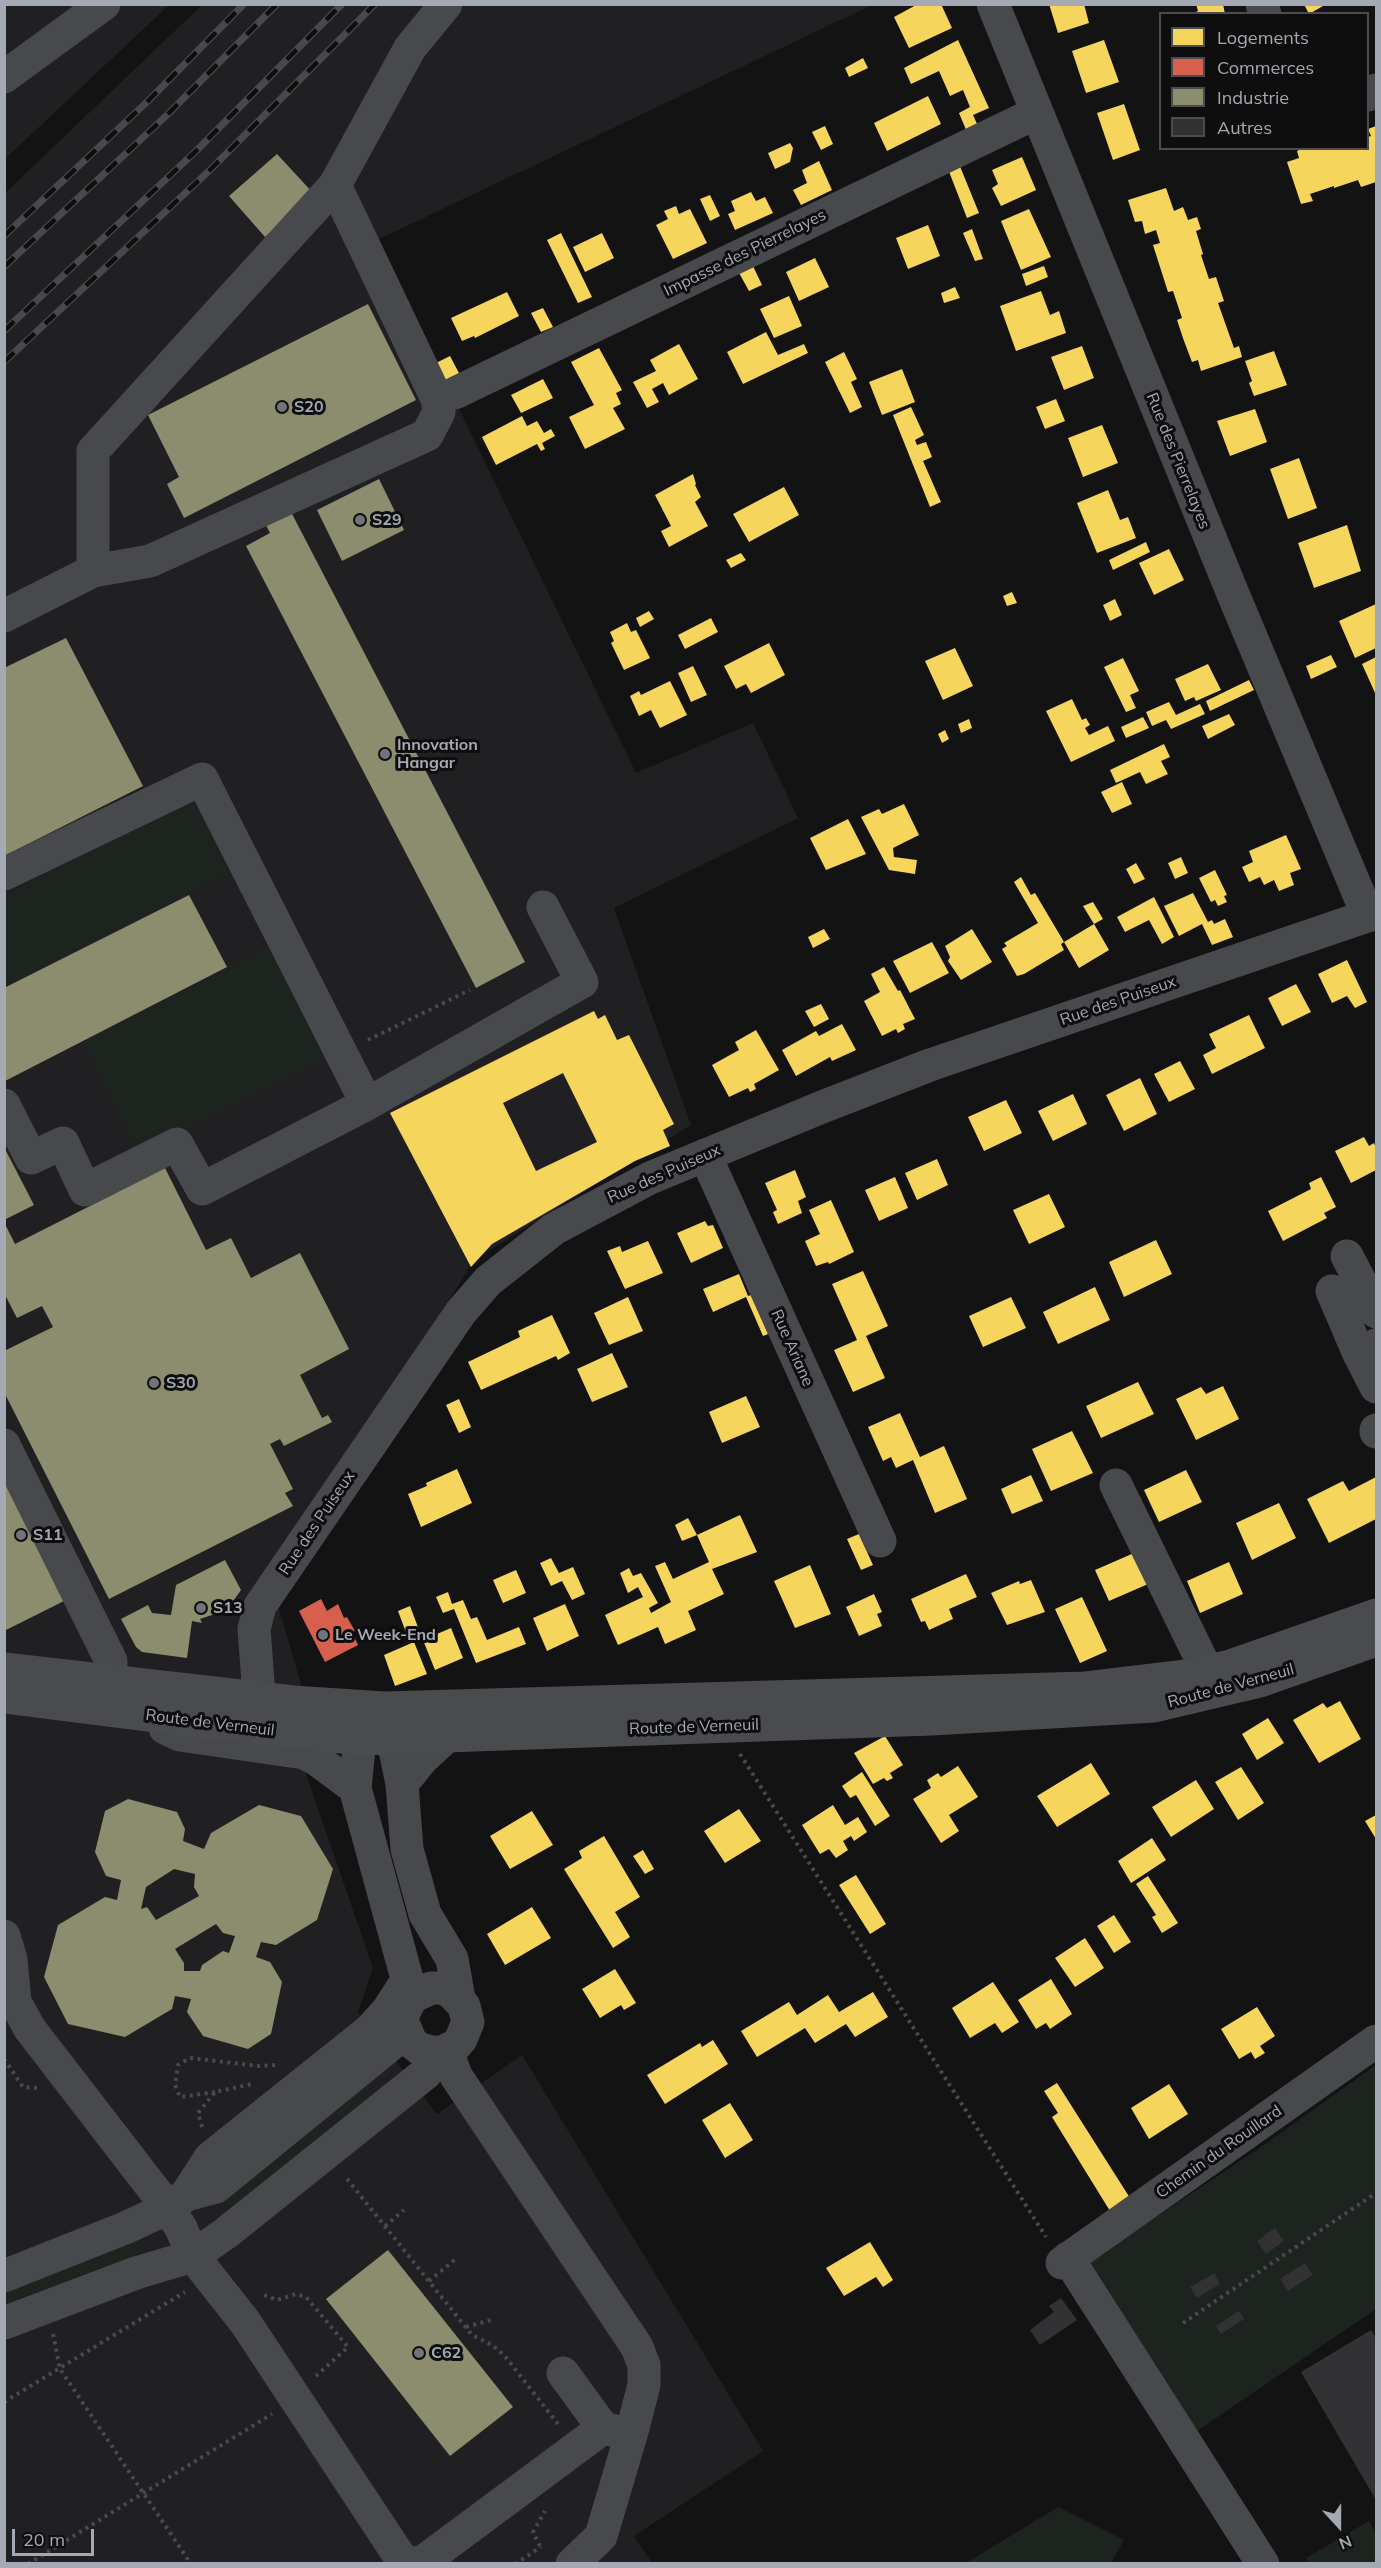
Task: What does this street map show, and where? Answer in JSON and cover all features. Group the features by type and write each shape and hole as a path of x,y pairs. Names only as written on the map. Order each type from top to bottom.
{"main road":[{"name":"Route de Verneuil","path":"4,1669 202,1722 377,1721 1131,1684 1207,1671 1264,1656 1377,1615"},
{"name":"Route de Verneuil","path":"4,1697 118,1701 257,1698 447,1736 932,1719 1154,1706 1260,1681 1377,1640"}],"street":[{"path":"4,77 104,4"},
{"path":"93,571 93,451 335,185 410,48 446,4"},
{"name":"Rue des Pierrelayes","path":"993,4 1231,589 1372,914"},
{"name":"Impasse des Pierrelayes","path":"455,393 1036,113"},
{"path":"4,616 93,571 150,561 427,435 439,412 437,399 335,185"},
{"path":"4,874 202,779 367,1104"},
{"path":"4,1105 32,1158 63,1143 85,1190 177,1144 202,1189 367,1104 582,982 543,907"},
{"name":"Rue des Puiseux","path":"257,1698 259,1689 254,1629 260,1606 461,1312 488,1281 554,1229 607,1199 705,1155 930,1065 1372,914"},
{"name":"Rue Ariane","path":"705,1155 880,1541"},
{"path":"1347,1256 1377,1312"},
{"path":"1332,1291 1368,1350 1377,1387"},
{"path":"4,1445 96,1626 111,1661 118,1701 180,1735 304,1753 316,1759 355,1788"},
{"path":"1116,1485 1207,1671"},
{"path":"202,1722 246,1707 257,1698"},
{"path":"4,2323 136,2273 193,2256 226,2233 455,2046 466,2031 467,2013 459,1999 452,1959 426,1914 407,1849 402,1784 377,1721"},
{"path":"377,1721 355,1788 410,1989 403,2014 405,2033 411,2042 420,2049 431,2052 456,2076 637,2347 644,2365 644,2385 617,2432 605,2550 559,2559"},
{"path":"402,1784 423,1758 447,1736"},
{"path":"4,1936 10,1959 15,2002 30,2029 177,2202 181,2228 193,2256 244,2320 402,2560 418,2564 557,2462 617,2432"},
{"path":"177,2202 210,2158 369,2031 410,1989 441,1988 459,1999"},
{"path":"4,2276 125,2228 177,2202 216,2187 405,2033"},
{"name":"Chemin du Rouillard","path":"1065,2260 1377,2041"},
{"path":"1065,2260 1263,2564"},
{"path":"562,2373 617,2432"}],"path":[{"path":"343,1056 352,1047 470,990"},
{"path":"729,1726 737,1750 1065,2260"},
{"path":"215,2092 180,2097 174,2085 178,2064 189,2058 259,2066 286,2064"},
{"path":"347,2179 472,2335 504,2355 559,2425 552,2446 557,2462"},
{"path":"1183,2323 1377,2193"},
{"path":"385,2226 404,2210"},
{"path":"429,2281 457,2258"},
{"path":"4,2403 186,2292 178,2287"},
{"path":"28,2564 280,2409 348,2347 306,2297 296,2294 277,2300 266,2297 259,2290"},
{"path":"466,2327 491,2320"},
{"path":"51,2325 60,2369 191,2564"},
{"path":"548,2506 533,2532 540,2546 559,2559"},
{"path":"514,2564 540,2546"}],"shaded area":[{"path":"5,5 169,5 5,159"},
{"path":"202,5 872,5 377,240 636,773 753,723 798,818 614,908 691,1125 474,1260 273,1588 302,1688 307,1777 373,1968 358,2012 437,2114 522,2055 763,2451 634,2536 652,2563 5,2564 5,193"},
{"path":"195,805 202,810 233,872 5,988 5,895 171,811"},
{"path":"271,946 326,1059 138,1152 83,1041"},
{"path":"1376,2065 1376,2309 1197,2431 1090,2261 1258,2149"},
{"path":"359,2087 370,2101 347,2119 343,2117 336,2105"},
{"path":"316,2121 327,2135 233,2208 225,2203 224,2198"},
{"path":"139,2239 145,2242 147,2253 31,2298 5,2304 5,2292 27,2281"},
{"path":"1058,2507 1124,2540 1111,2563 966,2563"},
{"path":"1369,2521 1376,2534 1376,2563 1309,2563 1306,2558"}],"building: Logements":[{"path":"918,4 941,4 952,28 909,48 894,17"},
{"path":"1049,4 1084,4 1089,23 1058,33"},
{"path":"1196,4 1223,4 1225,12 1196,12 1198,11"},
{"path":"1304,4 1322,4 1323,6 1312,12 1308,12"},
{"path":"958,40 989,108 973,115 978,126 967,132 959,113 970,107 963,90 950,96 939,71 911,84 904,68"},
{"path":"1104,40 1119,82 1086,93 1072,51"},
{"path":"863,58 868,68 849,77 845,68"},
{"path":"928,96 941,124 887,151 874,123"},
{"path":"1124,104 1140,150 1113,160 1097,113"},
{"path":"825,126 833,144 821,150 812,132"},
{"path":"1376,126 1376,182 1361,187 1358,180 1334,188 1334,186 1310,194 1313,201 1301,204 1287,162 1299,158 1297,151 1299,150 1369,150 1369,137 1371,136 1369,129"},
{"path":"790,143 793,148 790,162 775,169 768,153"},
{"path":"1022,157 1036,190 1001,206 992,188 998,184 992,170"},
{"path":"819,161 832,190 801,205 793,190 807,183 802,170"},
{"path":"959,164 979,213 967,218 948,169"},
{"path":"1166,188 1174,211 1183,207 1188,220 1197,217 1201,229 1196,231 1203,254 1201,255 1209,279 1216,277 1224,301 1218,303 1234,348 1239,346 1242,357 1201,371 1198,360 1192,362 1184,341 1177,320 1182,318 1173,291 1168,292 1153,245 1160,243 1156,230 1145,234 1142,221 1135,222 1128,200"},
{"path":"751,192 756,201 765,197 773,213 735,230 728,214 735,211 731,201"},
{"path":"710,195 720,216 710,221 700,199"},
{"path":"676,206 679,214 690,209 707,243 673,259 656,225 668,219 664,211"},
{"path":"1029,209 1051,257 1021,270 1001,221"},
{"path":"928,225 940,256 908,269 896,238"},
{"path":"972,229 983,259 975,261 963,233"},
{"path":"561,233 592,297 578,303 547,240"},
{"path":"602,233 614,258 585,272 573,247"},
{"path":"815,258 829,287 799,301 786,272"},
{"path":"752,264 762,285 749,291 738,271"},
{"path":"1044,266 1048,277 1026,286 1022,274"},
{"path":"955,287 960,298 944,303 941,293"},
{"path":"1041,291 1050,315 1059,311 1066,333 1016,351 1000,306"},
{"path":"507,292 519,316 475,338 474,336 462,341 451,318"},
{"path":"789,296 802,326 774,338 760,309"},
{"path":"543,308 553,327 541,332 531,313"},
{"path":"766,332 778,355 804,344 808,353 743,384 727,352"},
{"path":"679,344 698,379 669,395 663,383 652,389 659,402 647,408 633,382 656,371 650,360"},
{"path":"1082,346 1094,378 1064,390 1051,357"},
{"path":"599,348 622,390 616,393 621,404 613,408 625,429 585,449 569,417 594,405 571,362"},
{"path":"1274,351 1287,385 1254,396 1245,361"},
{"path":"844,352 857,379 851,382 862,407 850,413 825,362"},
{"path":"450,356 460,375 442,384 432,365"},
{"path":"902,369 915,402 882,415 869,382"},
{"path":"543,379 553,398 521,413 511,395"},
{"path":"1056,399 1065,421 1045,429 1036,407"},
{"path":"911,407 924,435 915,440 917,445 926,442 932,457 923,461 941,502 930,507 893,415"},
{"path":"1255,409 1267,442 1230,456 1217,421"},
{"path":"522,416 527,426 537,421 544,433 551,429 555,436 542,443 545,449 541,451 537,444 496,465 482,437"},
{"path":"1102,425 1118,463 1083,477 1068,438"},
{"path":"1299,458 1317,508 1288,519 1270,469"},
{"path":"693,474 701,497 695,502 708,526 669,547 661,531 671,526 655,495"},
{"path":"784,487 799,515 749,542 733,514"},
{"path":"1108,490 1120,520 1128,517 1136,538 1097,553 1077,503"},
{"path":"1347,525 1361,571 1314,588 1298,543"},
{"path":"1146,542 1150,552 1113,570 1109,560"},
{"path":"1169,549 1184,580 1154,595 1139,563"},
{"path":"741,553 746,560 731,568 726,560"},
{"path":"1012,592 1017,603 1007,606 1003,596"},
{"path":"1115,599 1122,615 1110,621 1103,605"},
{"path":"1376,604 1376,648 1355,658 1339,621"},
{"path":"649,611 654,619 640,627 636,618"},
{"path":"711,618 718,632 685,649 678,635"},
{"path":"627,623 631,632 636,630 650,658 624,670 611,643 614,641 610,632"},
{"path":"769,643 785,675 751,693 746,684 736,689 724,666"},
{"path":"955,648 973,686 943,700 925,661"},
{"path":"1331,655 1337,667 1311,679 1306,666"},
{"path":"1376,657 1376,695 1362,664"},
{"path":"1123,658 1139,691 1130,695 1136,708 1126,712 1104,667"},
{"path":"1208,664 1221,690 1196,701 1194,697 1185,701 1175,679"},
{"path":"693,666 707,695 691,702 678,673"},
{"path":"1249,680 1254,690 1210,711 1206,701"},
{"path":"670,681 687,715 660,728 651,710 639,716 630,696 639,691 641,695"},
{"path":"1072,699 1082,720 1086,718 1090,725 1085,728 1089,735 1108,726 1115,741 1071,762 1046,711"},
{"path":"1169,702 1176,715 1200,704 1205,714 1171,729 1166,720 1152,726 1146,712"},
{"path":"1229,714 1235,725 1208,739 1202,726"},
{"path":"1143,717 1149,728 1126,738 1121,727"},
{"path":"969,719 972,728 961,733 958,724"},
{"path":"945,730 949,739 942,743 938,734"},
{"path":"1164,744 1170,757 1161,761 1168,774 1146,784 1140,772 1116,783 1110,770"},
{"path":"1122,782 1132,804 1112,813 1101,792"},
{"path":"904,804 919,835 893,848 894,857 917,860 915,874 889,870 861,817 879,809 882,814"},
{"path":"848,819 866,854 826,870 810,838"},
{"path":"1286,835 1301,869 1290,873 1294,885 1279,891 1274,880 1264,885 1260,877 1249,882 1242,867 1253,862 1249,851"},
{"path":"1181,857 1188,873 1175,879 1168,863"},
{"path":"1136,863 1145,879 1134,884 1126,869"},
{"path":"1215,870 1227,895 1224,896 1227,902 1218,906 1215,900 1211,902 1199,878"},
{"path":"1021,877 1031,895 1035,893 1064,942 1061,944 1064,950 1017,976 1002,949 1007,946 1004,943 1038,923 1014,882"},
{"path":"1193,893 1208,922 1212,920 1214,924 1225,919 1233,937 1212,945 1202,924 1179,936 1164,906"},
{"path":"1154,897 1174,937 1162,944 1149,920 1125,932 1117,917"},
{"path":"1093,902 1103,919 1094,924 1083,906"},
{"path":"1094,924 1109,950 1079,968 1064,942"},
{"path":"824,929 830,939 813,948 808,937"},
{"path":"972,929 992,962 961,980 948,961 950,957 945,946"},
{"path":"932,942 949,973 910,993 893,961"},
{"path":"1347,960 1367,1002 1355,1008 1347,996 1332,1003 1318,974"},
{"path":"884,967 898,991 900,990 915,1019 903,1024 905,1029 898,1033 896,1029 882,1036 864,1001 880,992 871,974"},
{"path":"1296,984 1311,1012 1282,1026 1268,998"},
{"path":"821,1004 829,1019 814,1027 805,1011"},
{"path":"594,1011 598,1019 605,1015 617,1040 629,1035 674,1124 663,1130 670,1146 635,1161 492,1244 471,1267 390,1113","holes":["563,1073 597,1142 536,1171 503,1103"]},
{"path":"1249,1015 1265,1048 1212,1074 1203,1055 1216,1048 1209,1034"},
{"path":"842,1024 856,1050 832,1061 830,1057 796,1076 782,1050 816,1031 819,1036"},
{"path":"756,1030 779,1070 754,1084 756,1089 750,1092 748,1088 729,1097 712,1065 739,1050 735,1042"},
{"path":"1180,1061 1195,1089 1169,1102 1154,1074"},
{"path":"1140,1078 1157,1114 1124,1131 1106,1095"},
{"path":"1073,1094 1087,1124 1053,1141 1038,1111"},
{"path":"1006,1100 1022,1133 984,1151 968,1117"},
{"path":"1364,1137 1369,1146 1374,1143 1376,1170 1351,1183 1335,1151"},
{"path":"937,1159 948,1185 917,1200 905,1173"},
{"path":"795,1170 806,1197 798,1201 802,1213 778,1224 773,1212 777,1210 765,1183"},
{"path":"895,1177 908,1208 879,1221 865,1190"},
{"path":"1321,1177 1336,1207 1324,1213 1327,1218 1283,1241 1268,1211 1311,1189 1309,1183"},
{"path":"1049,1194 1065,1227 1029,1244 1013,1210"},
{"path":"831,1200 854,1252 829,1264 828,1262 816,1266 805,1241 820,1234 809,1210"},
{"path":"705,1221 708,1226 713,1225 723,1248 691,1263 677,1233"},
{"path":"1156,1240 1172,1274 1124,1297 1109,1262"},
{"path":"648,1241 663,1273 625,1289 607,1251 620,1246 622,1252"},
{"path":"863,1271 888,1326 866,1336 885,1378 853,1392 834,1350 857,1340 832,1284"},
{"path":"739,1274 768,1334 763,1336 746,1297 713,1312 703,1289"},
{"path":"1095,1287 1110,1320 1058,1344 1043,1312"},
{"path":"628,1297 643,1331 609,1345 594,1313"},
{"path":"1011,1297 1026,1328 983,1347 969,1316"},
{"path":"552,1315 570,1353 558,1360 556,1356 481,1390 468,1362 520,1337 518,1331"},
{"path":"612,1353 628,1387 592,1402 577,1369"},
{"path":"1138,1382 1154,1414 1101,1438 1086,1406"},
{"path":"1223,1386 1239,1419 1196,1440 1176,1399 1201,1387 1206,1394"},
{"path":"746,1396 760,1427 722,1443 709,1412"},
{"path":"459,1399 471,1427 459,1433 446,1405"},
{"path":"900,1413 920,1457 944,1446 967,1499 935,1513 913,1460 896,1468 891,1457 883,1461 868,1427"},
{"path":"1072,1431 1093,1473 1051,1491 1032,1449"},
{"path":"457,1469 472,1503 421,1527 408,1494"},
{"path":"1186,1470 1202,1502 1159,1522 1144,1490"},
{"path":"1031,1475 1043,1501 1012,1514 1001,1489"},
{"path":"1376,1477 1376,1519 1329,1543 1307,1499 1343,1481 1349,1491"},
{"path":"1279,1503 1296,1538 1252,1560 1236,1523"},
{"path":"740,1515 757,1552 712,1569 724,1594 688,1611 696,1630 665,1644 658,1627 618,1645 605,1615 643,1597 638,1587 628,1593 620,1573 629,1568 633,1576 641,1573 658,1603 649,1608 651,1613 671,1602 655,1566 665,1562 673,1579 709,1562 697,1535"},
{"path":"688,1518 697,1535 682,1541 675,1525"},
{"path":"859,1534 873,1565 861,1570 847,1539"},
{"path":"1141,1550 1155,1581 1109,1601 1095,1570"},
{"path":"551,1558 559,1573 573,1567 585,1594 572,1600 562,1581 551,1586 540,1563"},
{"path":"1229,1562 1243,1594 1200,1613 1187,1581"},
{"path":"810,1565 831,1614 795,1628 774,1581"},
{"path":"516,1570 526,1593 503,1603 493,1580"},
{"path":"966,1574 977,1597 949,1609 953,1619 929,1630 925,1621 921,1622 911,1599"},
{"path":"1031,1580 1045,1612 1007,1625 991,1593 1019,1581 1020,1584"},
{"path":"448,1592 452,1604 463,1600 471,1619 477,1617 487,1640 519,1627 526,1644 476,1663 454,1609 443,1613 436,1597"},
{"path":"874,1594 882,1612 877,1614 882,1626 859,1636 846,1607"},
{"path":"1082,1597 1107,1651 1080,1663 1055,1609"},
{"path":"565,1604 579,1636 547,1651 533,1618"},
{"path":"410,1606 419,1630 407,1635 398,1611"},
{"path":"451,1628 463,1658 435,1670 423,1640"},
{"path":"414,1642 427,1674 395,1686 384,1655"},
{"path":"1340,1701 1361,1739 1319,1763 1293,1720 1323,1703 1327,1708"},
{"path":"1268,1718 1284,1743 1257,1760 1242,1734"},
{"path":"885,1736 903,1765 890,1773 893,1778 887,1781 884,1778 873,1784 854,1753"},
{"path":"1091,1763 1110,1794 1057,1827 1037,1796"},
{"path":"958,1766 978,1797 949,1815 959,1831 941,1843 913,1799 931,1788 927,1780 938,1773 941,1777"},
{"path":"1241,1767 1264,1803 1238,1820 1215,1782"},
{"path":"862,1772 890,1816 875,1826 856,1795 850,1798 842,1786"},
{"path":"1196,1780 1214,1809 1171,1837 1152,1807"},
{"path":"833,1805 845,1825 858,1817 867,1832 854,1841 851,1836 843,1841 848,1850 836,1858 829,1849 820,1854 802,1825"},
{"path":"739,1809 761,1841 725,1863 704,1831"},
{"path":"532,1811 553,1845 510,1869 490,1836"},
{"path":"1376,1815 1376,1839 1365,1821"},
{"path":"604,1836 640,1897 615,1912 630,1937 613,1948 564,1869 582,1858 579,1851"},
{"path":"1152,1838 1166,1860 1131,1883 1118,1861"},
{"path":"643,1850 654,1869 645,1874 633,1856"},
{"path":"856,1875 886,1924 870,1934 839,1885"},
{"path":"1148,1876 1178,1923 1162,1933 1152,1917 1156,1915 1136,1884"},
{"path":"532,1907 551,1938 505,1965 487,1934"},
{"path":"1114,1915 1131,1942 1114,1953 1097,1926"},
{"path":"1085,1938 1104,1968 1075,1987 1055,1958"},
{"path":"615,1969 636,2003 624,2010 621,2005 600,2018 582,1989"},
{"path":"1051,1979 1072,2014 1050,2029 1046,2023 1036,2029 1018,2000"},
{"path":"993,1982 1019,2022 1002,2033 995,2023 970,2038 952,2008"},
{"path":"873,1992 888,2017 855,2037 846,2024 815,2043 805,2028 757,2057 741,2031 789,2002 797,2015 828,1995 839,2012"},
{"path":"1257,2007 1275,2036 1260,2046 1265,2053 1255,2059 1251,2052 1239,2059 1221,2029"},
{"path":"713,2040 728,2064 665,2104 647,2075 700,2043 702,2047"},
{"path":"1057,2083 1130,2198 1110,2211 1052,2117 1058,2113 1044,2091"},
{"path":"1169,2084 1188,2114 1149,2139 1131,2108"},
{"path":"730,2103 753,2140 725,2158 702,2120"},
{"path":"870,2242 893,2280 883,2287 876,2277 844,2296 826,2268"}],"building: Commerces":[{"path":"321,1599 327,1611 338,1604 344,1618 347,1617 355,1631 352,1632 358,1645 325,1662 299,1611"}],"building: Industrie":[{"path":"277,154 314,194 265,237 229,196"},
{"name":"S20","path":"368,304 416,400 184,518 167,484 179,477 148,415"},
{"name":"S29","path":"379,479 404,530 342,561 317,510"},
{"name":"Innovation Hangar","path":"290,510 525,962 476,988 246,546 270,533 265,523"},
{"path":"66,638 143,786 4,856 4,668"},
{"path":"189,895 227,967 5,1081 4,988"},
{"path":"4,1147 34,1205 4,1220"},
{"name":"S30","path":"165,1168 206,1250 231,1238 251,1278 300,1253 349,1349 300,1375 322,1418 328,1415 332,1422 284,1446 280,1439 270,1444 293,1489 285,1493 293,1506 109,1599 4,1392 4,1351 53,1327 42,1306 17,1318 4,1293 4,1222 15,1244"},
{"name":"S11","path":"4,1472 70,1598 4,1631"},
{"name":"S13","path":"225,1560 241,1590 227,1610 200,1619 202,1623 192,1621 187,1658 142,1652 136,1647 121,1619 148,1605 152,1613 171,1615 176,1585"},
{"path":"128,1799 177,1812 185,1829 183,1841 204,1849 211,1833 259,1805 301,1816 333,1869 317,1920 276,1945 261,1942 256,1957 270,1962 282,1982 271,2034 248,2049 203,2036 187,2012 191,1999 175,1996 172,2009 125,2037 68,2024 44,1977 58,1925 105,1897 117,1900 121,1880 106,1876 95,1852 105,1811","holes":["174,1869 195,1874 194,1887 199,1896 156,1920 147,1907 141,1909 146,1887","216,1924 223,1933 235,1936 229,1953 223,1951 202,1965 200,1971 184,1971 184,1963 175,1949"]},
{"name":"C62","path":"388,2250 513,2407 450,2456 326,2299"}],"building: Autres":[{"path":"1275,2228 1284,2241 1266,2254 1257,2241"},
{"path":"1305,2263 1313,2275 1288,2291 1280,2279"},
{"path":"1214,2273 1220,2284 1197,2298 1190,2287"},
{"path":"1061,2298 1077,2320 1040,2345 1030,2330 1054,2312 1049,2306"},
{"path":"1239,2311 1244,2319 1221,2334 1216,2326"},
{"path":"1371,2330 1376,2338 1376,2500 1301,2372"}],"railway":[{"path":"4,236 148,101 244,4"},
{"path":"4,267 166,116 277,4"},
{"path":"4,331 196,151 342,4"},
{"path":"4,362 210,170 375,4"}],"place":[{"name":"S20","path":"282,407"},
{"name":"S29","path":"360,520"},
{"name":"Innovation Hangar","path":"385,754"},
{"name":"S30","path":"154,1383"},
{"name":"S11","path":"21,1535"},
{"name":"S13","path":"201,1608"},
{"name":"Le Week-End","path":"323,1635"},
{"name":"C62","path":"419,2353"}]}
